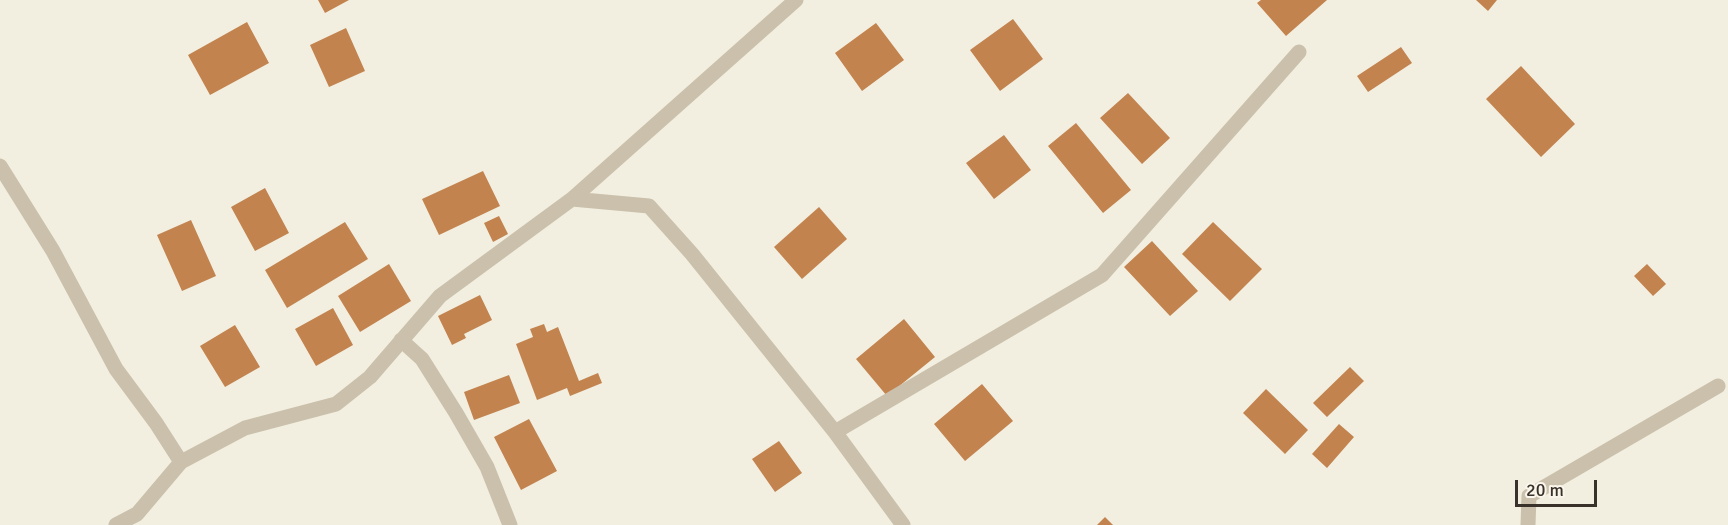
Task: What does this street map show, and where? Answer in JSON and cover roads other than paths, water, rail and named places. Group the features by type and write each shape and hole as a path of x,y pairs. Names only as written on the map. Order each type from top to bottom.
{"street":[{"path":"116,525 137,514 181,462 244,428 336,404 370,377 440,296 572,199 796,0"},
{"path":"835,432 1102,275 1299,52"},
{"path":"0,166 52,251 116,369 156,423 181,462"},
{"path":"572,199 648,206 692,254 835,432 903,525"},
{"path":"401,340 422,359 456,413 487,467 510,525"},
{"path":"1528,525 1529,496 1718,386"}]}
